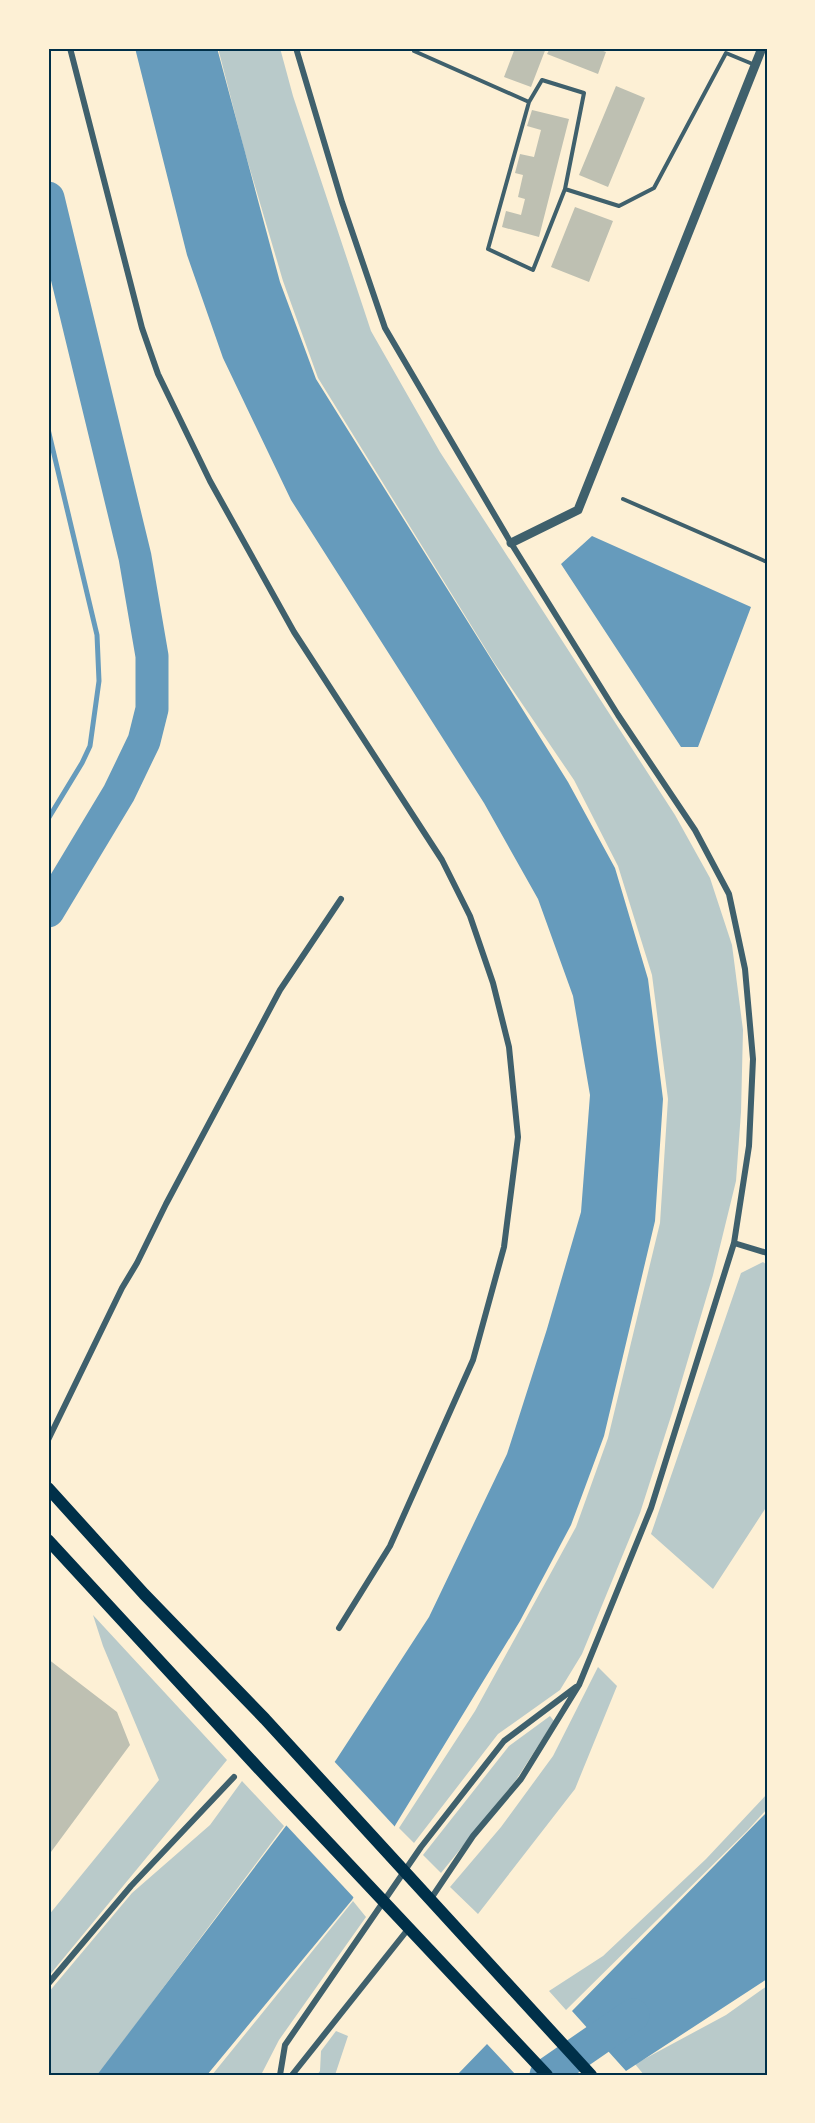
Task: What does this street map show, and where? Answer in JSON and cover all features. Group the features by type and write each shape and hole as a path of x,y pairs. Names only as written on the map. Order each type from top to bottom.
{"highway":[{"path":"48,1488 144,1594 265,1719 591,2075"},
{"path":"48,1540 547,2075"}],"street":[{"path":"70,48 142,328 158,374 210,481 294,632 441,860 470,916 493,983 509,1047 518,1137 504,1247 473,1360 390,1546 339,1628"},
{"path":"296,48 339,190 385,328 511,543 618,715 695,830 729,894 745,969 753,1059 749,1146 734,1243 651,1508 579,1685 521,1779 473,1836 429,1900"},
{"path":"511,543 578,510 762,48"},
{"path":"48,1440 122,1288 275,1000 341,899"},
{"path":"734,1243 767,1253"},
{"path":"280,2075 285,2045 421,1847 504,1741 579,1685"},
{"path":"48,1984 131,1886 234,1777"},
{"path":"294,2073 409,1928"}],"lane":[{"path":"415,48 414,51 529,102"},
{"path":"565,189 619,206 654,188 726,53 755,65"},
{"path":"542,80 584,93 565,189 534,270 488,249 529,102 542,80"},
{"path":"622,499 767,562"}],"shaded area":[{"path":"218,48 280,48 293,96 371,331 440,452 675,815 710,878 732,945 743,1030 736,1181 713,1275 640,1513 582,1654 560,1690 498,1734 414,1843 399,1828 475,1711 576,1527 608,1438 660,1223 668,1099 652,975 618,866 574,780 495,664 318,378 283,281 244,149"},
{"path":"763,1262 767,1265 767,1506 713,1589 651,1534 741,1273"},
{"path":"93,1615 227,1760 48,1977 48,1916 159,1780 103,1646"},
{"path":"598,1667 617,1686 575,1789 478,1914 450,1887 501,1827 553,1756"},
{"path":"550,1716 554,1721 516,1780 441,1873 423,1855 509,1746"},
{"path":"242,1781 284,1826 98,2075 48,2075 48,1993 132,1893 210,1825"},
{"path":"767,1794 767,1809 747,1831 566,2010 549,1991 603,1956 706,1859"},
{"path":"353,1901 366,1917 279,2040 261,2075 212,2075"},
{"path":"767,1986 767,2075 644,2075 635,2064 726,2015"},
{"path":"336,2031 348,2036 335,2075 317,2075 320,2071 321,2051"}],"water":[{"path":"135,48 217,48 280,282 316,379 568,782 615,868 648,979 663,1099 655,1221 604,1436 571,1525 520,1621 352,1900 207,2075 97,2075 336,1760 429,1617 507,1454 547,1329 581,1212 590,1095 573,996 538,899 484,803 291,500 223,358 187,255"},
{"path":"592,536 751,607 698,747 681,747 561,564"},
{"path":"767,1812 767,1979 626,2071 572,2011"},
{"path":"487,2044 516,2075 457,2075"}],"pier":[{"path":"332,1759 397,1829 356,1900 284,1823"}],"building":[{"path":"515,48 546,48 531,87 504,77"},
{"path":"550,48 595,48 606,52 598,74 547,54"},
{"path":"616,86 645,98 608,187 579,175"},
{"path":"532,110 569,119 539,237 502,227 506,211 521,215 525,199 518,197 523,175 515,173 520,154 534,157 541,130 527,126"},
{"path":"575,207 613,221 589,282 551,267"},
{"path":"48,1659 117,1712 130,1745 48,1856"}],"waterway":[{"path":"48,198 135,557 152,656 152,709 144,741 119,793 48,911"},
{"path":"48,429 97,635 99,681 90,746 48,819"},
{"path":"546,2075 633,2015"}]}
